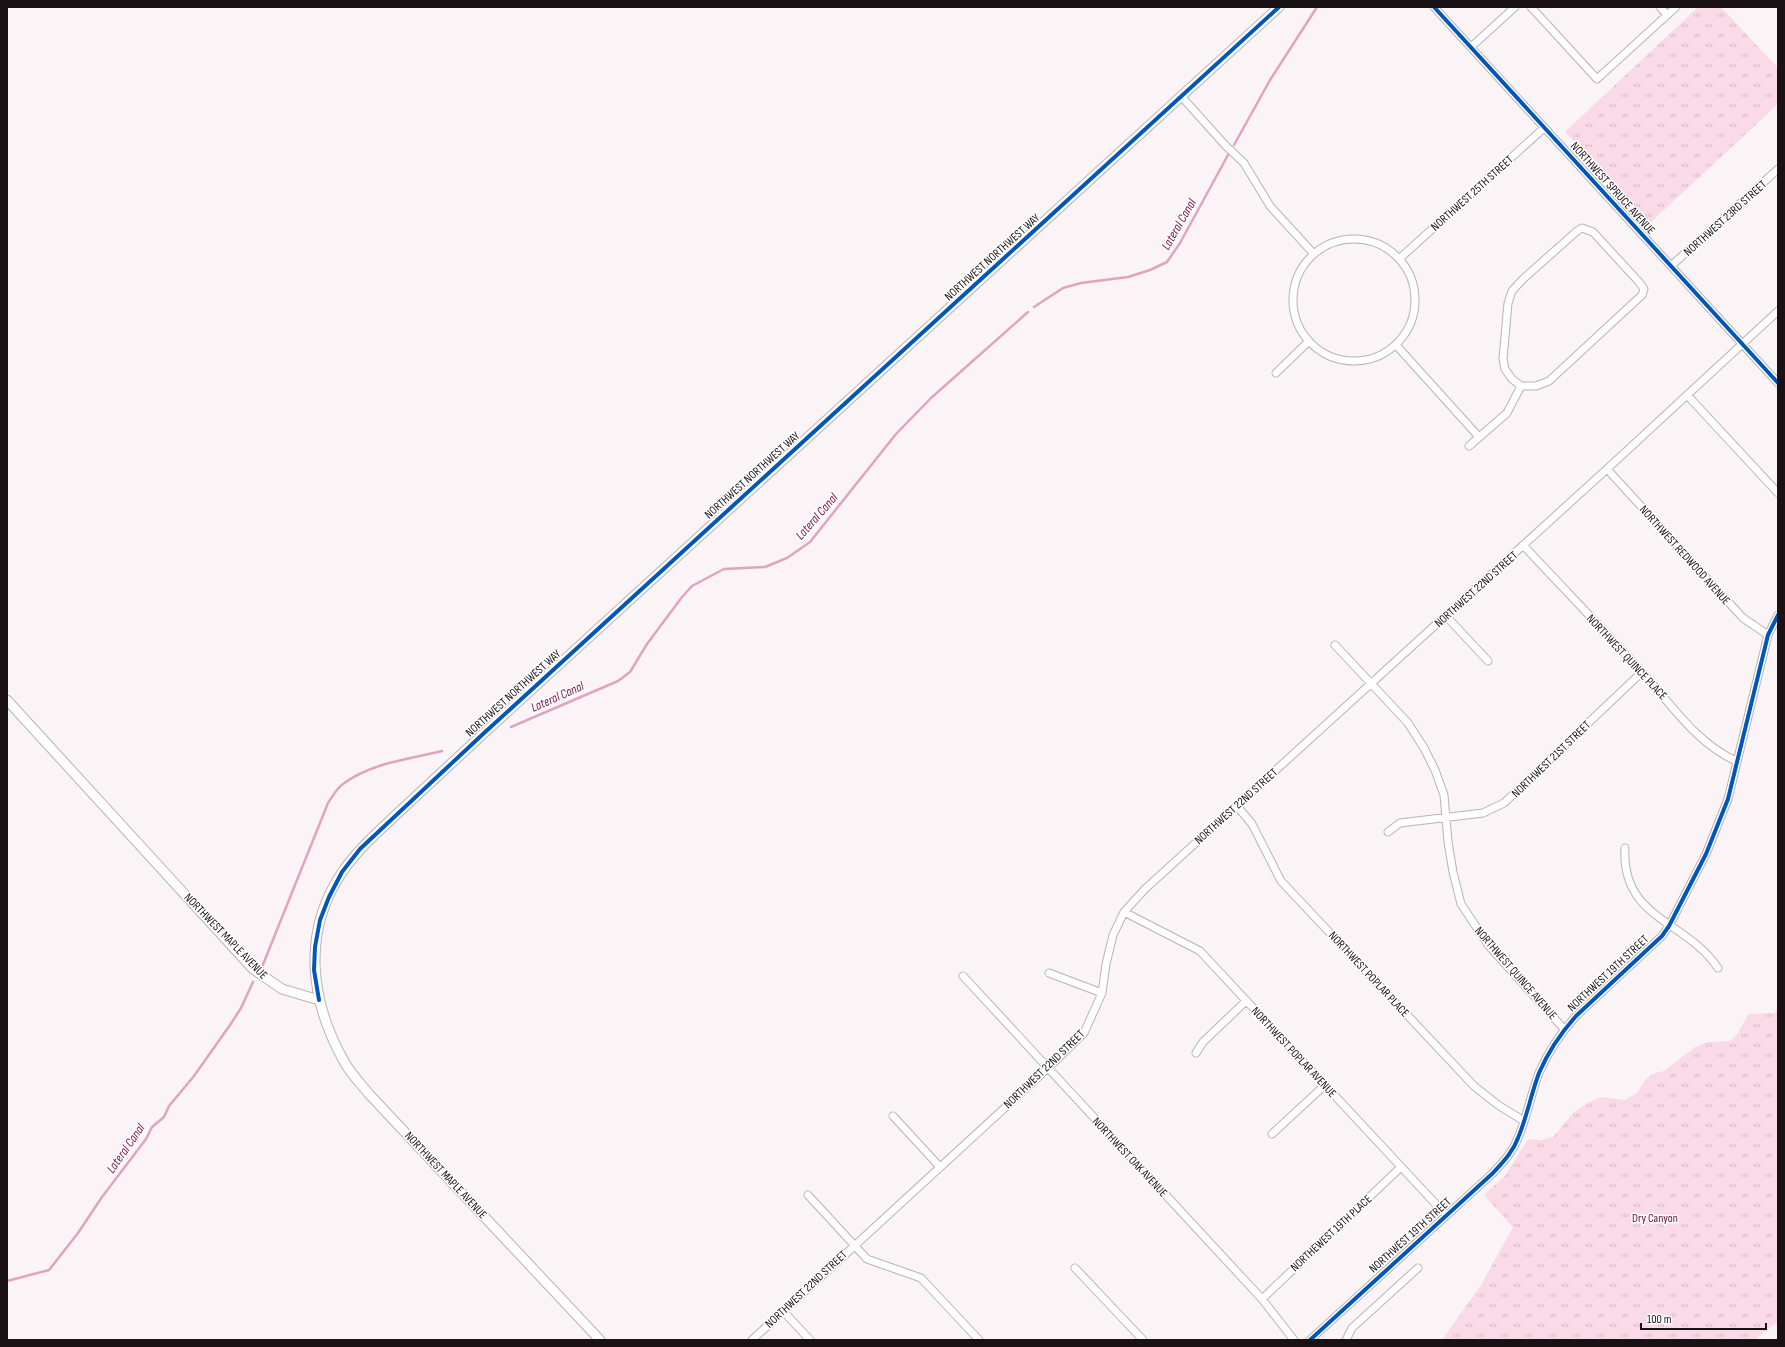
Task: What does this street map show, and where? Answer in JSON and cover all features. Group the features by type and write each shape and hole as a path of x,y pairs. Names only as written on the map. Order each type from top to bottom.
{"street":[{"name":"NORTHWEST NORTHWEST WAY","path":"319,1000 314,970 320,920 329,897 342,872 360,849 1279,7"},
{"name":"NORTHWEST SPRUCE AVENUE","path":"1434,7 1778,383"},
{"path":"1471,47 1515,7"},
{"path":"1531,7 1596,79 1676,7"},
{"path":"1660,7 1667,15"},
{"path":"1182,96 1225,145 1244,163 1270,206 1314,254"},
{"name":"NORTHWEST 25TH STREET","path":"1399,259 1544,128"},
{"name":"NORTHWEST 23RD STREET","path":"1671,266 1778,169"},
{"path":"1582,228 1589,229 1639,282 1644,289 1642,295 1549,381 1536,386 1521,386 1512,380 1505,369 1503,359 1508,303 1512,291 1522,280 1577,231 1582,228"},
{"path":"1347,239 1368,240 1388,249 1403,263 1412,280 1416,298 1414,317 1406,334 1396,345 1376,358 1358,362 1339,360 1320,351 1304,336 1295,317 1293,296 1298,275 1314,254 1327,245 1347,239"},
{"name":"NORTHWEST 22ND STREET","path":"752,1340 1047,1069 1084,1033 1102,993 1106,964 1113,935 1124,912 1145,889 1688,396 1778,311"},
{"path":"1276,373 1310,341"},
{"path":"1396,345 1479,437"},
{"path":"1469,446 1507,413 1521,386"},
{"path":"1688,396 1778,493"},
{"name":"NORTHWEST REDWOOD AVENUE","path":"1607,469 1743,618 1768,635"},
{"name":"NORTHWEST QUINCE PLACE","path":"1523,545 1642,672 1702,740 1718,753 1736,761"},
{"name":"NORTHWEST 19TH STREET","path":"1310,1340 1493,1173 1508,1157 1518,1139 1539,1074 1550,1051 1564,1029 1662,936 1669,926 1706,854 1728,800 1736,761 1768,635 1778,615"},
{"path":"1446,616 1488,661"},
{"name":"NORTHWEST QUINCE AVENUE","path":"1335,645 1408,723 1424,748 1435,770 1444,795 1450,857 1462,904 1489,946 1564,1029"},
{"name":"NORTHWEST 21ST STREET","path":"1388,832 1400,823 1483,813 1504,804 1642,672"},
{"name":"NORTHWEST MAPLE AVENUE","path":"7,700 254,968 282,989 319,1000 331,1034 346,1064 369,1094 600,1340"},
{"name":"NORTHWEST POPLAR PLACE","path":"1236,806 1252,824 1282,881 1474,1086 1498,1105 1524,1121"},
{"path":"1625,848 1624,862 1629,881 1636,897 1646,908 1669,926 1694,940 1709,954 1718,968"},
{"name":"NORTHWEST POPLAR AVENUE","path":"1124,912 1200,951 1446,1215"},
{"path":"1049,973 1102,993"},
{"name":"NORTHWEST OAK AVENUE","path":"962,976 1262,1299 1294,1340"},
{"path":"1196,1053 1203,1042 1246,1001"},
{"path":"1272,1134 1325,1085"},
{"path":"893,1116 940,1167"},
{"name":"NORTHEWEST 19TH PLACE","path":"1262,1299 1401,1167"},
{"path":"808,1195 855,1244 867,1259 921,1278 979,1340"},
{"path":"1075,1268 1143,1340"},
{"path":"1346,1340 1352,1328 1418,1268"},
{"path":"783,1311 810,1340"}],"green space":[{"path":"1698,7 1721,7 1778,68 1778,104 1650,223 1565,132"},
{"name":"Dry Canyon","path":"1778,1010 1778,1321 1755,1340 1442,1340 1481,1285 1513,1227 1484,1195 1505,1176 1528,1139 1541,1140 1553,1137 1574,1112 1600,1097 1625,1100 1637,1093 1646,1079 1655,1073 1664,1071 1695,1047 1707,1042 1730,1041 1739,1032 1749,1014 1774,1013"}],"waterway":[{"name":"Lateral Canal","path":"1234,145 1270,80 1317,7"},
{"name":"Lateral Canal","path":"1034,307 1063,288 1081,283 1128,277 1150,270 1167,262 1180,243 1228,155"},
{"name":"Lateral Canal","path":"511,727 618,681 630,672 647,644 692,586 724,569 765,567 787,558 810,542 896,434 931,398 1028,312"},
{"name":"Lateral Canal","path":"262,967 328,803 337,790 354,777 378,766 442,751"},
{"name":"Lateral Canal","path":"7,1281 49,1270 78,1233 102,1197 146,1139 152,1127 164,1117 169,1106 194,1076 241,1008 253,982"}],"cycle path":[{"path":"319,1000 314,970 315,947 320,920 329,897 342,872 360,849 483,734 1279,7"},
{"path":"1434,7 1778,383"},
{"path":"1310,1340 1493,1173 1504,1161 1511,1152 1518,1138 1539,1073 1546,1058 1560,1036 1576,1016 1662,936 1669,926 1706,854 1728,799 1768,635 1778,615"}]}
